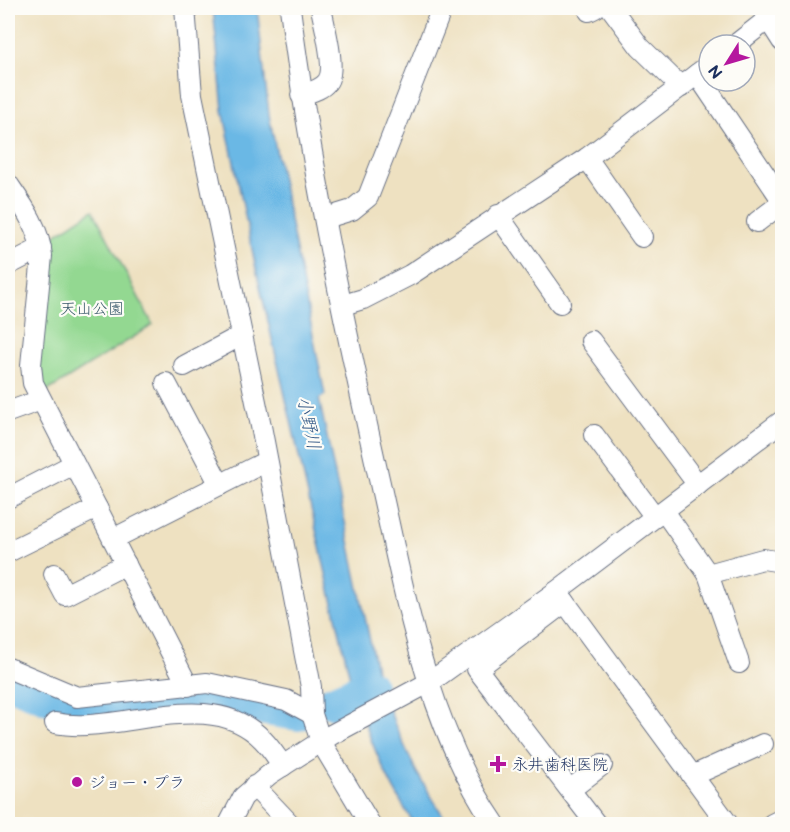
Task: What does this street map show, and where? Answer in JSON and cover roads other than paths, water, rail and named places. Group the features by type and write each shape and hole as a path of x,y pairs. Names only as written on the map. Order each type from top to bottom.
{"street":[{"path":"185,8 192,95 311,687 312,714 370,825"},
{"path":"290,8 302,95 343,305 424,686 477,797 495,825"},
{"path":"302,95 319,88 328,81 332,69 321,8"},
{"path":"326,218 352,210 368,196 442,8"},
{"path":"611,8 647,54 681,87"},
{"path":"750,33 775,13 783,41"},
{"path":"343,305 363,299 410,275 587,158 697,75"},
{"path":"717,93 783,202 757,222"},
{"path":"587,158 642,237"},
{"path":"8,184 32,220 41,248 31,366 33,383 188,686"},
{"path":"498,215 560,303"},
{"path":"8,265 41,248"},
{"path":"184,366 242,335"},
{"path":"591,341 698,485"},
{"path":"166,383 220,485"},
{"path":"8,412 41,400"},
{"path":"596,825 477,669 660,514 783,421"},
{"path":"594,435 708,574 740,663"},
{"path":"112,539 267,461"},
{"path":"8,498 74,464"},
{"path":"8,552 97,508"},
{"path":"708,574 763,558 783,562"},
{"path":"54,574 65,595 126,564"},
{"path":"229,825 243,797 254,786 283,766 326,738 424,686 561,597"},
{"path":"561,597 728,825"},
{"path":"8,668 77,697 207,683 286,700 312,714"},
{"path":"55,723 72,727 160,715 216,716 241,725 262,739 283,766"},
{"path":"692,776 763,744"},
{"path":"570,789 602,765"},
{"path":"254,786 290,825"},
{"path":"772,825 783,819"}],"water":[{"name":"小野川","path":"213,8 257,8 269,115 325,395 319,399 377,674 395,725 417,773 448,824 414,824 378,756 351,682 258,278 223,110"}],"waterway":[{"path":"8,682 82,711 205,700 298,714"},
{"path":"332,702 369,686"}],"place":[{"name":"永井歯科医院","path":"498,764"},
{"name":"ジョー・プラ","path":"77,782"}],"park label":[{"name":"天山公園","path":"92,308"}]}
